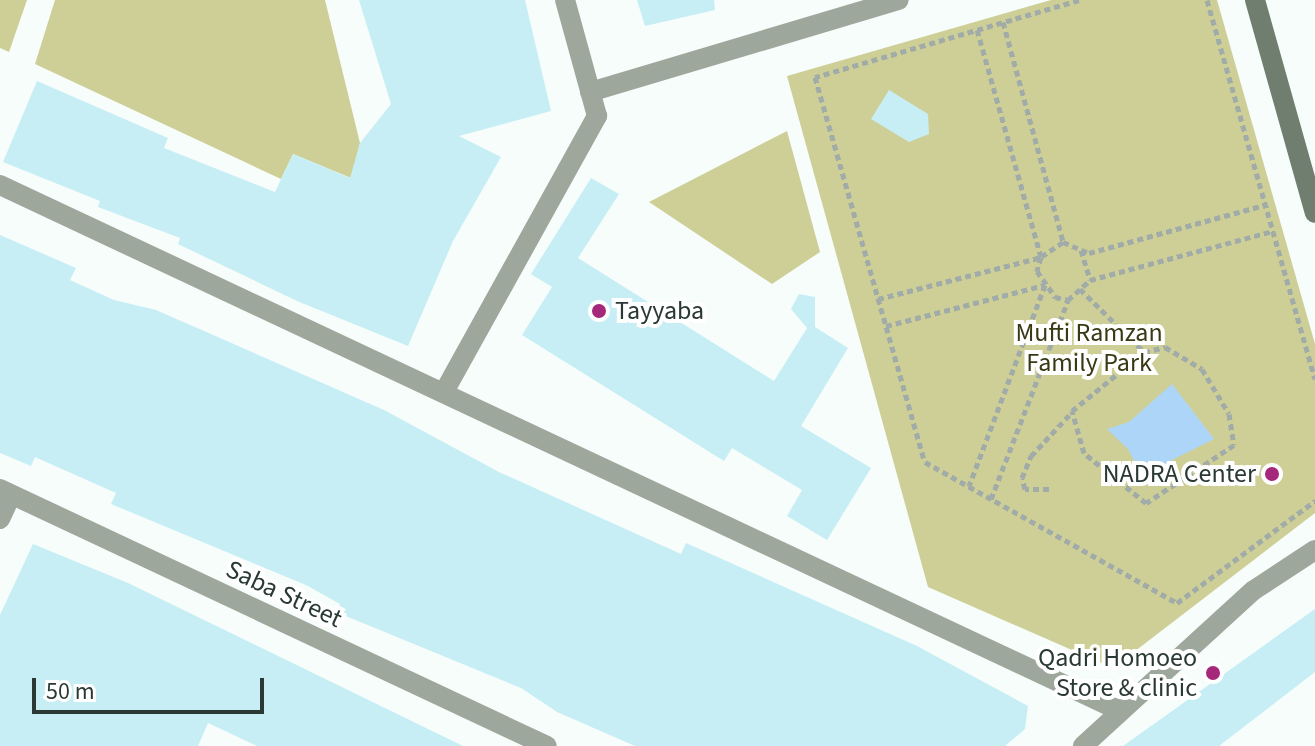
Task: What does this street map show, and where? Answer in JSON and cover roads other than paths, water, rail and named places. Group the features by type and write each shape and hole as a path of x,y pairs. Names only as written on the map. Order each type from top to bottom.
{"street":[{"path":"444,392 597,116 565,0"},
{"path":"590,92 899,0"},
{"path":"1255,0 1315,213"},
{"path":"0,185 1118,710"},
{"path":"0,519 6,492"},
{"name":"Saba Street","path":"6,492 547,746"},
{"path":"1083,746 1118,710 1254,590 1315,550"}],"water":[{"path":"1172,384 1214,439 1168,462 1146,484 1128,449 1107,429 1129,422"}],"place":[{"name":"Tayyaba","path":"599,311"},
{"name":"NADRA Center","path":"1272,474"},
{"name":"Qadri Homoeo Store & clinic","path":"1213,673"}],"park label":[{"name":"Mufti Ramzan Family Park","path":"1089,348"}]}
